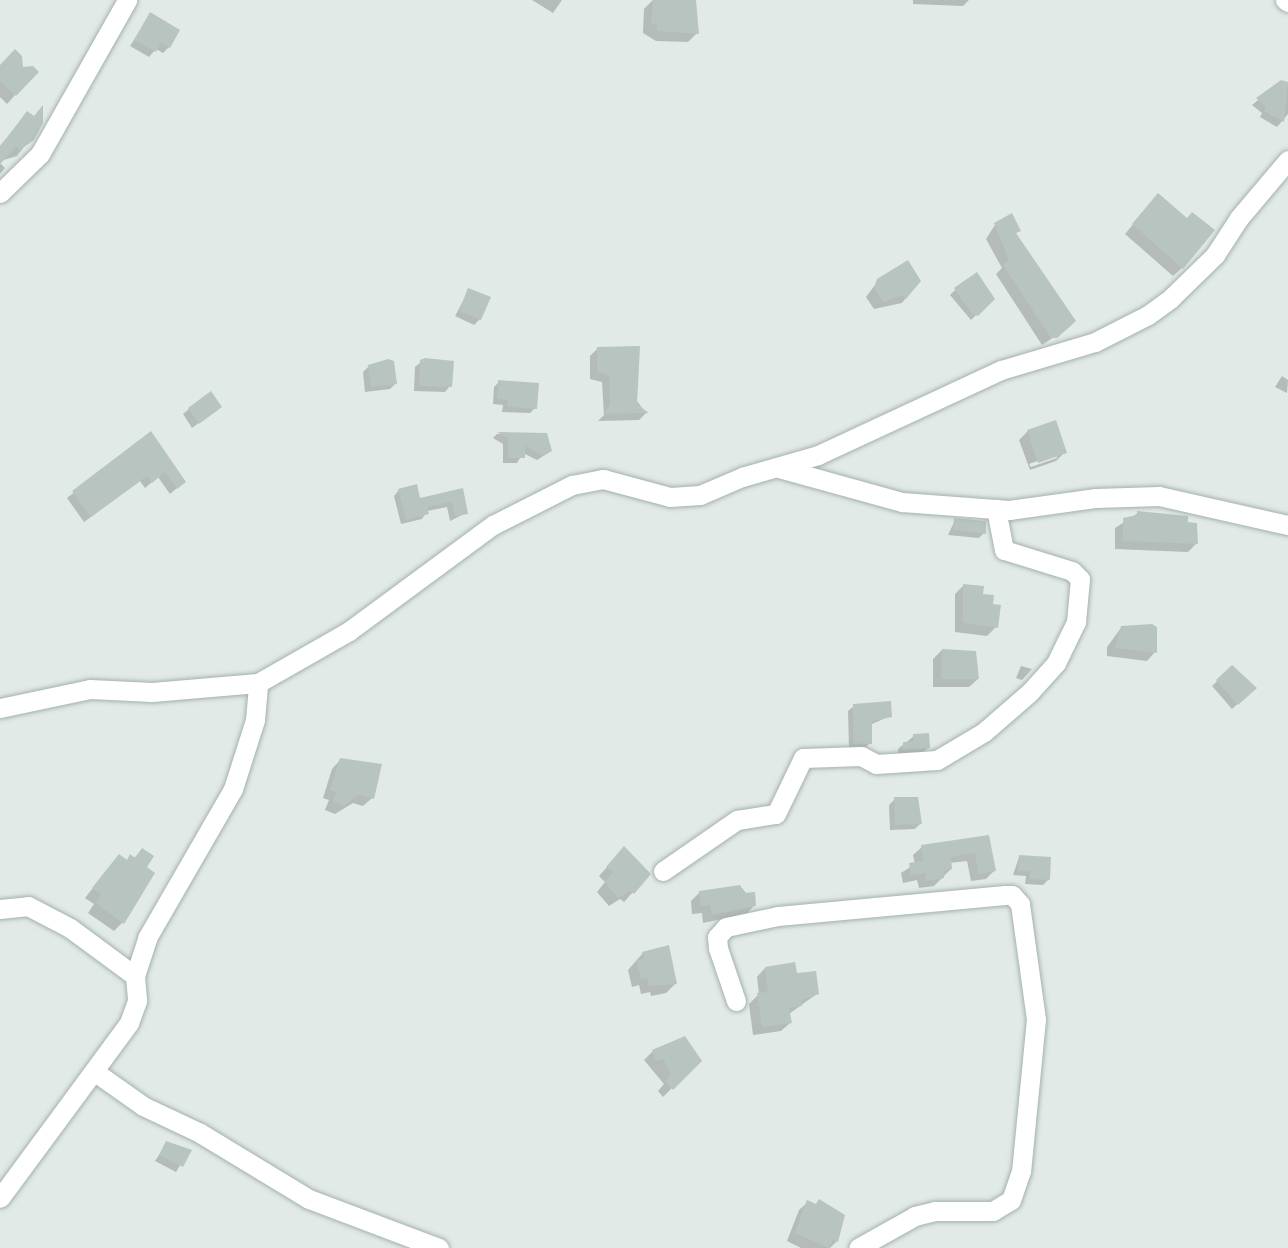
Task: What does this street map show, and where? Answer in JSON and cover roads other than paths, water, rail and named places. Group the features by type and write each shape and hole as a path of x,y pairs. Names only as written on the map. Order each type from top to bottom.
{"street":[{"path":"0,193 40,154 127,0"},
{"path":"0,708 65,691 152,692 258,683 349,631 492,525 572,485 603,478 670,497 700,495 741,477 778,468 856,439 1001,370 1095,342 1148,315 1215,255 1239,218 1288,160"},
{"path":"778,468 902,502 996,509 1159,496 1288,525"},
{"path":"663,872 737,820 776,814 803,758 861,756 876,764 937,760 984,732 1030,692 1056,663 1076,622 1080,579 1072,571 1004,550 996,509"},
{"path":"0,1198 129,1023 137,1001 135,976 147,938 233,789 256,720 258,683"},
{"path":"736,1001 718,948 717,937 726,927 778,916 1005,895 1012,895 1020,904 1036,1019 1021,1171 1011,1200 993,1211 935,1211 915,1216 858,1248"},
{"path":"0,909 28,906 43,911 135,976"},
{"path":"94,1072 143,1106 200,1133 309,1199 439,1248"}]}
